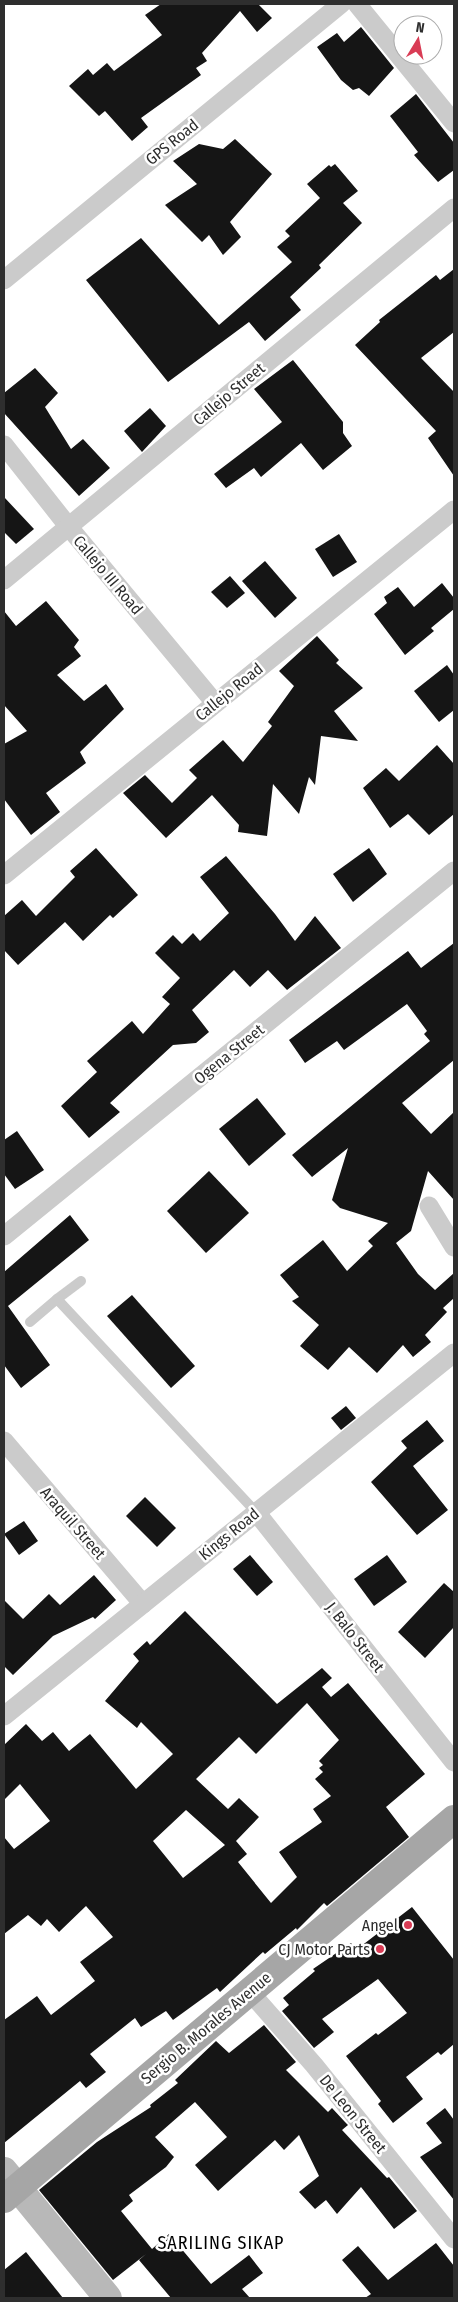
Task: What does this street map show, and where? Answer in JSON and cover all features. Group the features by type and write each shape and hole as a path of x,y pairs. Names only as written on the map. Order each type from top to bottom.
{"main road":[{"name":"Sergio B. Morales Avenue","path":"8,2186 249,1991 454,1819"},
{"path":"8,2186 108,2298"}],"street":[{"name":"GPS Road","path":"4,280 341,4"},
{"path":"357,4 454,123"},
{"name":"Callejo Street","path":"4,580 454,208"},
{"name":"Callejo III Road","path":"4,445 214,703"},
{"name":"Callejo Road","path":"4,875 454,510"},
{"name":"Ogena Street","path":"4,1236 454,871"},
{"path":"429,1206 454,1247"},
{"name":"Kings Road","path":"4,1716 454,1353"},
{"name":"Araquil Street","path":"4,1441 143,1604"},
{"name":"J. Balo Street","path":"256,1512 454,1762"},
{"name":"De Leon Street","path":"249,1991 314,2065 454,2239"}],"lane":[{"path":"30,1322 81,1281"},
{"path":"57,1299 256,1512"}],"building":[{"path":"161,4 258,4 272,18 257,32 240,11 202,53 207,61 196,68 201,75 141,118 148,127 132,141 105,111 99,116 69,86 88,69 93,75 107,63 114,71 162,35 145,15"},
{"path":"361,27 394,68 369,96 359,88 353,90 341,80 317,47 337,33 344,42"},
{"path":"416,94 454,143 454,170 438,182 414,155 418,152 390,116"},
{"path":"235,139 272,174 230,222 241,237 223,255 209,235 202,242 165,205 197,184 173,161 199,144 223,149"},
{"path":"335,164 358,191 343,203 362,223 319,265 321,268 290,297 301,310 265,341 249,322 168,382 86,280 141,238 219,325 292,262 277,247 290,236 285,231 320,198 307,184 329,165 331,167"},
{"path":"454,269 454,332 421,358 454,392 454,476 428,438 436,431 355,345 380,322 379,320 436,275 440,280"},
{"path":"293,360 343,422 343,433 352,446 323,470 301,443 261,477 254,468 226,488 214,474 282,422 254,389"},
{"path":"35,368 58,393 45,407 71,449 83,439 110,468 79,496 4,413 4,393"},
{"path":"150,408 166,426 142,452 124,431"},
{"path":"4,497 34,529 16,544 4,532"},
{"path":"339,534 357,562 333,577 315,549"},
{"path":"265,561 297,598 275,618 242,581"},
{"path":"230,576 245,593 227,608 211,592"},
{"path":"442,583 454,598 454,609 431,628 434,631 405,655 374,614 387,603 384,597 398,587 414,607"},
{"path":"46,601 79,640 74,647 81,656 57,675 84,701 106,684 124,709 80,752 86,763 46,793 60,812 31,835 4,799 4,744 27,731 4,705 4,611 16,626"},
{"path":"317,636 339,660 336,663 363,688 334,711 358,741 321,736 315,785 309,777 299,814 273,784 267,836 238,832 239,825 212,795 166,838 123,793 145,775 172,803 197,778 189,770 223,740 243,762 272,726 268,722 294,686 279,671"},
{"path":"447,665 454,675 454,710 439,722 414,691"},
{"path":"437,745 454,764 454,814 429,835 408,814 390,828 363,788 386,768 399,781"},
{"path":"96,848 138,895 113,918 110,915 83,941 65,922 18,965 4,950 4,916 22,900 36,916 75,877 70,871"},
{"path":"369,848 387,874 353,902 333,874"},
{"path":"226,856 295,941 315,916 341,948 287,990 268,970 250,987 234,970 192,1010 209,1032 196,1043 173,1045 110,1103 120,1112 89,1138 61,1106 97,1072 87,1061 132,1021 143,1034 170,1004 162,997 180,978 155,953 173,935 182,944 193,933 200,941 229,913 200,877"},
{"path":"454,943 454,1060 402,1103 431,1134 454,1112 454,1200 428,1171 411,1231 396,1243 418,1274 435,1290 454,1273 454,1298 443,1308 447,1312 425,1335 431,1342 413,1357 403,1345 377,1373 349,1347 328,1370 300,1346 319,1325 292,1301 299,1297 280,1275 323,1240 347,1271 373,1246 368,1241 388,1223 340,1208 332,1200 348,1148 312,1177 292,1155 430,1041 424,1034 427,1031 407,1004 344,1050 337,1041 305,1063 289,1040 408,951 421,968"},
{"path":"257,1098 286,1134 249,1166 219,1129"},
{"path":"17,1131 44,1170 15,1189 4,1174 4,1140"},
{"path":"209,1171 249,1213 206,1253 167,1211"},
{"path":"70,1215 89,1240 8,1306 50,1365 21,1388 4,1365 4,1272"},
{"path":"132,1295 195,1366 171,1388 107,1316"},
{"path":"346,1406 356,1418 341,1430 331,1418"},
{"path":"427,1420 444,1441 413,1466 448,1510 417,1535 371,1482 407,1448 401,1441"},
{"path":"145,1497 176,1528 157,1547 126,1516"},
{"path":"24,1521 38,1541 19,1555 4,1534"},
{"path":"250,1555 273,1582 257,1596 233,1569"},
{"path":"387,1555 407,1582 374,1606 354,1579"},
{"path":"94,1575 116,1600 95,1619 93,1617 53,1636 13,1675 4,1666 4,1600 23,1619 49,1594 60,1605"},
{"path":"444,1583 454,1592 454,1627 425,1658 398,1632"},
{"path":"185,1611 277,1704 322,1668 332,1678 322,1687 331,1697 348,1683 425,1774 386,1807 409,1837 327,1906 324,1903 297,1930 296,1928 265,1954 263,1952 220,1992 217,1988 173,2020 166,2011 141,2027 135,2018 90,2054 106,2072 86,2088 80,2081 4,2143 4,2020 37,1996 51,2015 95,1981 80,1962 113,1937 86,1906 59,1932 47,1919 41,1926 28,1915 4,1934 4,1837 14,1849 50,1821 20,1784 4,1800 4,1745 26,1724 42,1741 53,1732 69,1751 90,1734 136,1789 173,1754 141,1722 137,1728 105,1701 139,1661 133,1654 147,1641 150,1645","holes":["307,1703 339,1740 319,1761 323,1765 319,1768 323,1772 315,1779 331,1796 313,1809 322,1822 279,1852 297,1877 271,1903 238,1862 247,1854 236,1841 259,1817 239,1798 228,1809 196,1779 239,1737 256,1754","186,1810 225,1845 183,1878 153,1841"]},
{"path":"412,1907 454,1960 454,2044 441,2055 438,2052 406,2077 423,2099 393,2123 378,2104 381,2101 346,2056 376,2033 378,2035 407,2013 378,1979 322,2019 334,2032 314,2048 282,2011 289,2005 283,1998 315,1971 313,1969 351,1943 356,1950"},
{"path":"264,2025 296,2062 286,2070 328,2112 332,2108 348,2125 342,2130 387,2178 389,2177 417,2211 394,2229 361,2187 337,2214 326,2200 315,2209 299,2192 319,2176 299,2135 284,2150 275,2140 218,2191 195,2165 227,2137 195,2102 155,2137 174,2157 166,2167 129,2195 133,2201 121,2211 152,2249 169,2234 211,2284 249,2255 263,2273 242,2289 250,2298 171,2298 139,2260 146,2254 113,2280 39,2190 97,2142 151,2107 150,2105 178,2083 175,2080 216,2041 229,2053"},
{"path":"445,2108 454,2120 454,2200 420,2157 442,2143 426,2123"},
{"path":"436,2243 454,2266 454,2298 365,2298 371,2294 342,2260 358,2246 388,2280"},
{"path":"26,2252 63,2298 4,2298 4,2270"}],"place":[{"name":"Angel","path":"408,1925"},
{"name":"CJ Motor Parts","path":"380,1949"}],"district":[{"name":"SARILING SIKAP","path":"221,2243"}]}
